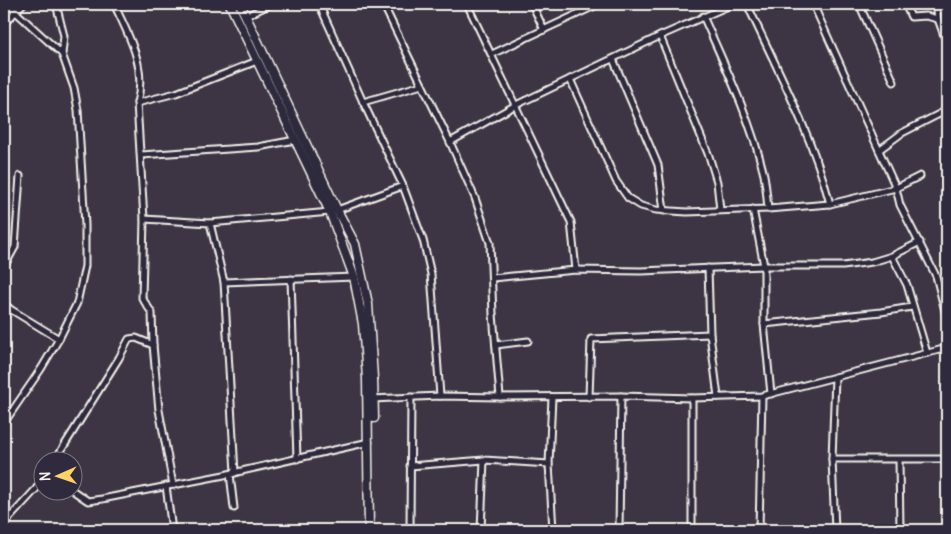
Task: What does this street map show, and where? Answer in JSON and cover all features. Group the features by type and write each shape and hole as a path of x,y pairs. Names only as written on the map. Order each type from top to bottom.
{"street":[{"path":"7,4 62,54"},
{"path":"4,24 23,4"},
{"path":"4,423 21,401 59,339 77,303 84,266 85,225 78,110 74,88 62,54 64,36 56,4"},
{"path":"114,4 136,52 141,74 140,93 137,103 144,219 142,298 152,313 153,345 160,410 173,485"},
{"path":"230,4 295,140 333,211 354,244 368,304 374,530"},
{"path":"240,4 333,211 354,276 363,324 371,399 369,530"},
{"path":"246,16 271,4"},
{"path":"320,4 363,102 403,186 422,240 431,274 440,396"},
{"path":"383,4 450,142 475,198 490,243 500,397"},
{"path":"467,4 571,222 576,270"},
{"path":"532,4 544,30"},
{"path":"492,54 596,4"},
{"path":"450,142 516,105 660,36 733,4"},
{"path":"747,4 806,132 822,174 830,204"},
{"path":"813,4 896,188 900,205 936,276 947,319"},
{"path":"873,4 860,5 894,82"},
{"path":"905,4 911,17 926,16 938,19"},
{"path":"936,4 938,19 947,44"},
{"path":"703,16 733,83 756,146 764,176 768,209"},
{"path":"660,36 709,156 717,182 720,210"},
{"path":"613,59 658,165 664,211"},
{"path":"137,103 176,93 257,61"},
{"path":"570,79 616,181 628,198 641,206 664,211 768,209 830,204 896,188 920,176"},
{"path":"363,102 422,85"},
{"path":"879,150 902,133 947,110"},
{"path":"141,155 258,147 295,140"},
{"path":"4,267 16,247 20,176"},
{"path":"144,219 210,223 333,211 403,186"},
{"path":"753,209 764,266 764,324 771,394"},
{"path":"210,223 224,282 235,473"},
{"path":"492,278 576,270 642,271 764,266 843,266 872,262 892,256 920,242"},
{"path":"892,256 907,285 927,353"},
{"path":"708,268 710,334 718,397"},
{"path":"224,282 354,276"},
{"path":"291,279 297,459"},
{"path":"4,303 10,309 59,339"},
{"path":"764,324 912,307"},
{"path":"4,318 10,309"},
{"path":"589,397 592,339 710,334"},
{"path":"60,452 120,358 129,339 136,338 153,345"},
{"path":"496,344 528,341"},
{"path":"371,399 440,396 692,398 762,396 947,348"},
{"path":"835,377 832,459 835,530"},
{"path":"619,530 621,396"},
{"path":"759,530 762,396"},
{"path":"410,530 411,397"},
{"path":"552,397 549,464 553,530"},
{"path":"692,398 692,530"},
{"path":"82,497 88,501 173,485 235,473 369,442"},
{"path":"832,459 947,459"},
{"path":"410,466 484,460 549,464"},
{"path":"481,530 484,460"},
{"path":"900,460 900,530"},
{"path":"234,508 230,474 235,473"},
{"path":"166,486 172,530"},
{"path":"4,524 32,493"}]}
